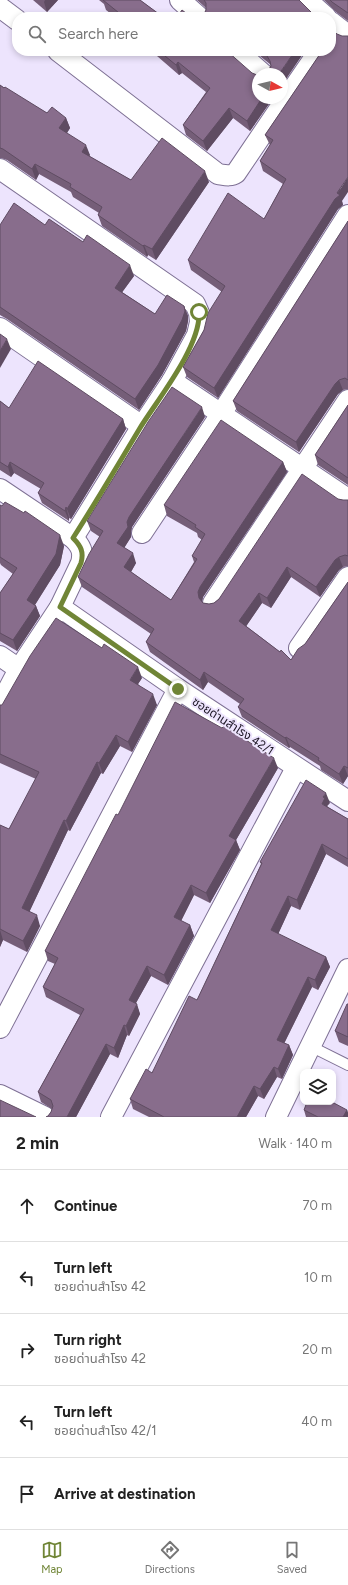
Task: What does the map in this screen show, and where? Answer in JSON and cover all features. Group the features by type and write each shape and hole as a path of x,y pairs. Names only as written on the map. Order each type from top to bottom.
{"street":[{"path":"180,0 193,12"},
{"path":"307,0 319,12"},
{"path":"3,6 12,15"},
{"path":"65,56 218,174 233,176 236,173 278,104"},
{"path":"243,56 256,68"},
{"path":"288,89 315,56"},
{"path":"0,169 195,304 199,312 200,322 197,335 172,381 142,426 73,538"},
{"path":"142,533 221,414 348,215"},
{"path":"0,328 142,426"},
{"path":"172,381 348,499"},
{"path":"213,603 348,400"},
{"path":"0,489 73,538 82,550 83,557 60,607 19,669 0,705"},
{"path":"299,648 348,577"},
{"name":"ซอยด่านสำโรง 42/1","path":"60,607 178,689 348,801"},
{"path":"0,656 19,669"},
{"path":"0,1028 178,689"},
{"path":"111,1117 296,768"},
{"path":"276,1117 348,969"},
{"path":"0,1095 45,1117"}],"lane":[{"path":"310,1046 348,1065"}],"building":[{"path":"103,0 140,0 156,12 118,12"},
{"path":"204,0 299,0 311,12 205,12 206,3"},
{"path":"330,0 348,0 348,13 332,2"},
{"path":"336,33 342,36 348,36 348,177 337,193 340,195 335,199 214,388 183,367 204,330 208,313 225,286 188,260 228,193 264,219 286,179 260,161 273,140 265,135 286,104 288,104 288,101 319,56 336,56"},
{"path":"165,56 233,56 252,73 252,104 258,104 247,121 229,108 203,141 183,125 210,88 178,62 176,65"},
{"path":"267,56 292,56 283,68 270,68 271,66"},
{"path":"0,85 47,113 52,107 66,118 59,128 86,145 82,152 131,180 162,138 205,171 152,249 144,245 143,246 98,215 102,207 70,187 71,184 35,164 32,169 0,148"},
{"path":"14,203 45,225 49,219 83,242 87,235 130,265 115,288 155,314 167,295 184,306 185,311 182,320 158,365 135,399 0,307 0,225"},
{"path":"348,221 348,380 345,378 339,380 335,384 296,442 233,401"},
{"path":"0,334 7,339 0,351"},
{"path":"38,361 123,419 67,509 66,507 65,511 38,493 44,483 10,462 8,467 0,462 0,401 9,408"},
{"path":"172,387 202,407 129,517 127,522 128,527 117,543 133,553 124,567 171,600 197,559 192,556 205,534 195,527 196,525 164,505 221,420 283,462 200,587 198,592 199,598 203,603 214,603 219,599 302,474 338,499 348,500 348,556 345,555 335,560 316,587 287,567 267,598 259,593 239,621 280,652 281,650 291,660 298,649 305,644 348,582 348,768 344,766 339,774 318,760 319,758 238,707 244,699 204,672 200,680 146,642 154,629 78,577 89,554 103,531 87,521 148,422"},
{"path":"348,405 348,478 315,455"},
{"path":"5,502 24,513 25,511 60,535 56,554 27,600 36,606 13,640 0,633 0,593 17,568 0,557 0,505 2,506"},
{"path":"56,618 102,648 104,644 138,667 130,680 153,694 128,742 116,735 99,763 97,762 66,821 64,820 22,908 37,915 23,941 0,929 0,825 9,829 39,772 0,754 0,705 2,705 30,656"},
{"path":"175,702 222,728 224,726 274,758 229,836 236,840 206,893 191,885 174,917 190,925 164,975 147,966 129,1000 137,1004 126,1026 124,1025 114,1048 106,1044 67,1117 46,1117 51,1112 53,1106 51,1100 38,1092 84,1009 43,987 58,958 45,951 116,814 118,815"},
{"path":"306,780 326,793 323,797 325,798 322,804 348,819 348,859 322,844 297,900 288,896 271,930 326,957 315,980 308,977 277,1040 289,1045 278,1069 274,1067 260,1089 254,1086 237,1117 164,1117 130,1099 146,1069 152,1073 189,996 197,1000 262,863 260,862"},
{"path":"348,1004 348,1037 335,1031"},
{"path":"0,1100 36,1117 0,1117"},
{"path":"336,1104 347,1110 343,1117 318,1117 304,1110 306,1105"}],"route":[{"path":"178,689 60,607 83,557 79,544 73,538 142,426 172,381 197,335 200,322 199,312"}]}
